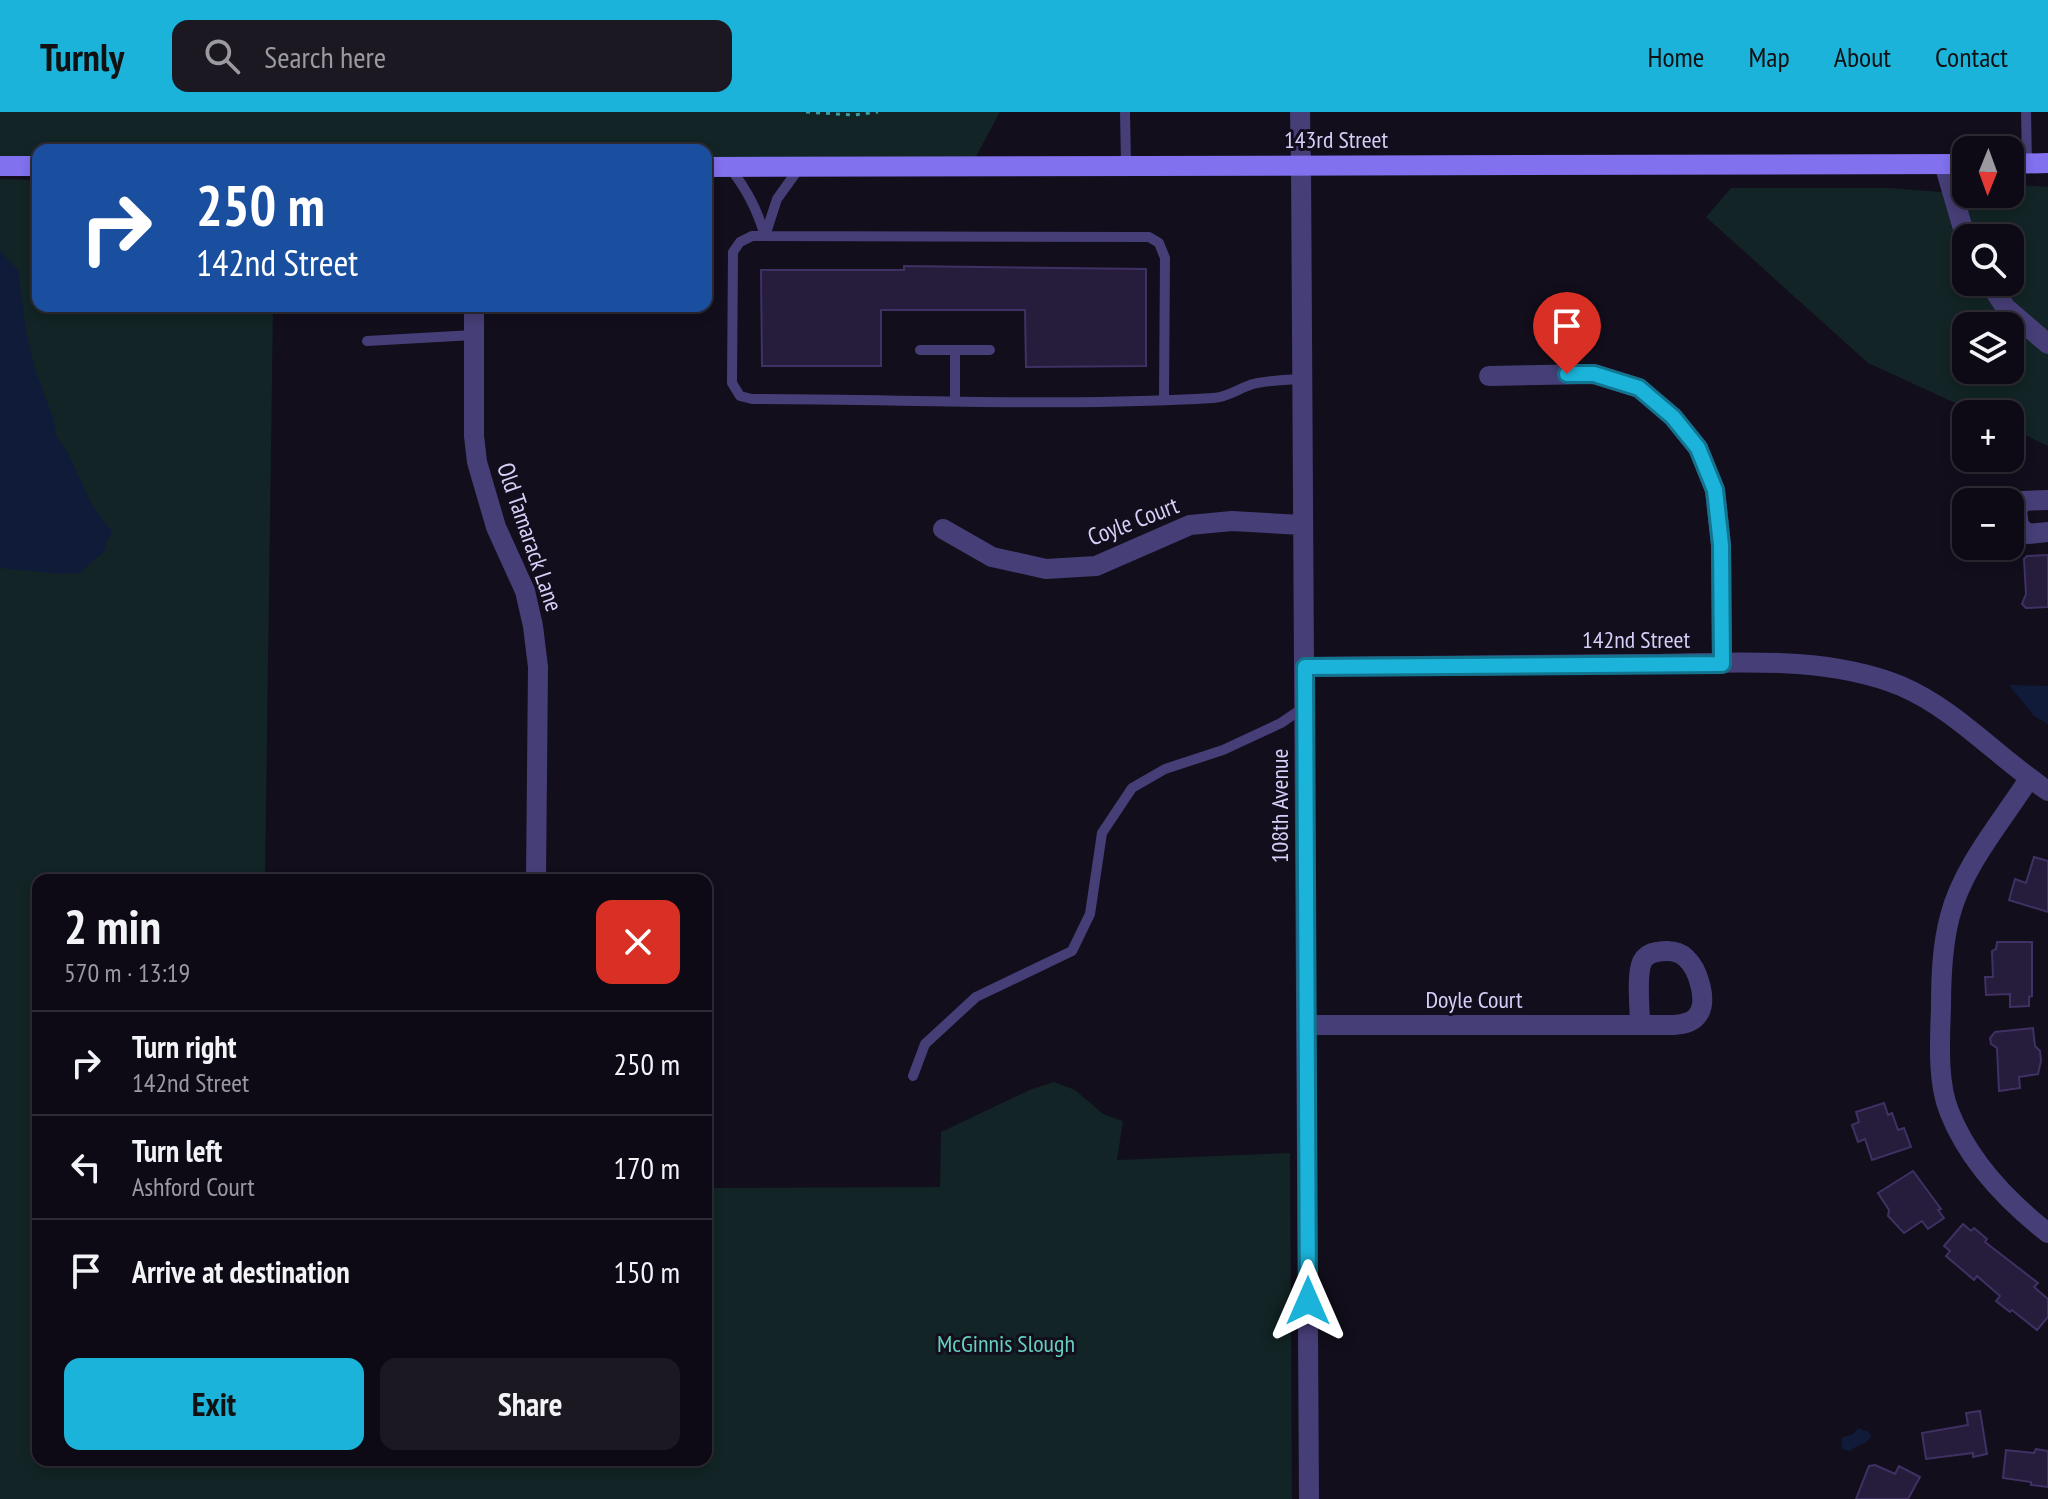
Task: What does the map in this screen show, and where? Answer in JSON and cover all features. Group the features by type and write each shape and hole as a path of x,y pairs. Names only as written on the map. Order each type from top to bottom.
{"main road":[{"name":"143rd Street","path":"712,167 1952,164"},
{"path":"0,166 32,166"}],"street":[{"name":"108th Avenue","path":"1300,112 1309,1499"},
{"path":"1944,164 1962,224"},
{"path":"1998,296 2005,307 2048,344"},
{"name":"Old Tamarack Lane","path":"474,312 474,436 477,462 496,527 525,591 535,639 538,667 536,874"},
{"path":"1489,376 1594,374 1639,388 1673,417 1698,448 1715,490 1721,545 1722,664"},
{"path":"2048,500 2022,501 2017,511 2019,526 2028,534 2048,532"},
{"name":"Coyle Court","path":"943,529 992,557 1046,569 1096,566 1190,525 1232,521 1302,525"},
{"name":"142nd Street","path":"1305,667 1722,664 1810,665 1859,671 1902,687 1941,707 2048,791"},
{"path":"2029,779 1968,873 1950,915 1941,966 1940,1057 1948,1109 1971,1154 1997,1188 2048,1233"},
{"name":"Doyle Court","path":"1307,1025 1640,1025"}],"lane":[{"path":"1125,112 1126,165"},
{"path":"2026,112 2028,163"},
{"path":"765,236 777,199 801,166"},
{"path":"728,167 746,188 757,208 765,236"},
{"path":"1164,399 1165,258 1159,243 1149,237 752,236 740,242 733,252 732,383 740,396 752,399 955,400 1164,399 1216,398 1231,395 1249,385 1301,379"},
{"path":"367,341 474,335"},
{"path":"920,350 990,350"},
{"path":"955,350 955,400"},
{"path":"913,1076 925,1044 976,997 1072,951 1090,914 1102,833 1132,788 1165,769 1223,750 1281,723 1305,707"}],"path":[{"path":"806,112 853,115 878,112"}],"green space":[{"path":"0,112 1000,112 974,160 712,160 712,144 32,144 32,158 0,158"},
{"name":"McGinnis Slough","path":"0,179 32,180 32,312 273,312 265,874 32,874 32,1466 712,1466 712,1188 940,1187 941,1132 1032,1089 1054,1082 1075,1090 1103,1114 1123,1121 1117,1160 1290,1153 1292,1499 0,1499"},
{"path":"2024,185 2048,187 2048,446 2024,435 2024,400 1952,402 1868,363 1706,217 1731,188 1889,188 1952,193 1952,208 2024,208"}],"water":[{"path":"0,251 18,270 26,332 36,372 54,420 56,436 66,449 92,505 113,533 107,540 105,550 80,573 0,568"},
{"path":"2009,685 2048,686 2048,724 2034,716"},
{"path":"1858,1428 1871,1436 1851,1451 1842,1449 1841,1438 1853,1434"}],"building":[{"path":"904,266 1146,269 1146,366 1026,367 1025,310 881,310 881,366 762,366 761,270 904,270"},
{"path":"2048,555 2048,607 2026,608 2022,604 2026,594 2024,559 2027,556"},
{"path":"2034,857 2048,861 2048,912 2009,900 2015,879 2026,883"},
{"path":"1997,942 2032,942 2032,996 2029,997 2029,1006 2010,1007 2010,994 1986,995 1985,977 1993,977 1992,951 1996,949"},
{"path":"2033,1028 2035,1046 2040,1051 2038,1074 2019,1077 2020,1088 1999,1091 1997,1048 1991,1044 1990,1038 1995,1032"},
{"path":"1884,1103 1888,1115 1892,1113 1898,1130 1904,1128 1911,1147 1872,1160 1865,1139 1858,1142 1852,1125 1859,1122 1856,1112"},
{"path":"1913,1171 1941,1209 1938,1210 1944,1218 1928,1229 1922,1221 1904,1233 1888,1216 1889,1210 1878,1193"},
{"path":"1963,1224 1971,1231 1974,1228 1987,1239 1985,1242 2038,1283 2034,1287 2048,1299 2048,1317 2037,1330 1996,1301 2000,1296 1977,1276 1974,1280 1946,1256 1950,1251 1944,1246"},
{"path":"1980,1411 1987,1454 1926,1459 1922,1433 1968,1425 1966,1413"},
{"path":"2036,1449 2048,1451 2048,1487 2003,1478 2006,1450 2034,1453"},
{"path":"1875,1465 1895,1474 1899,1466 1920,1477 1908,1499 1856,1499 1869,1466"}],"route":[{"path":"1308,1301 1305,667 1722,664 1721,545 1715,490 1698,448 1673,417 1639,388 1594,374 1567,374"}]}
